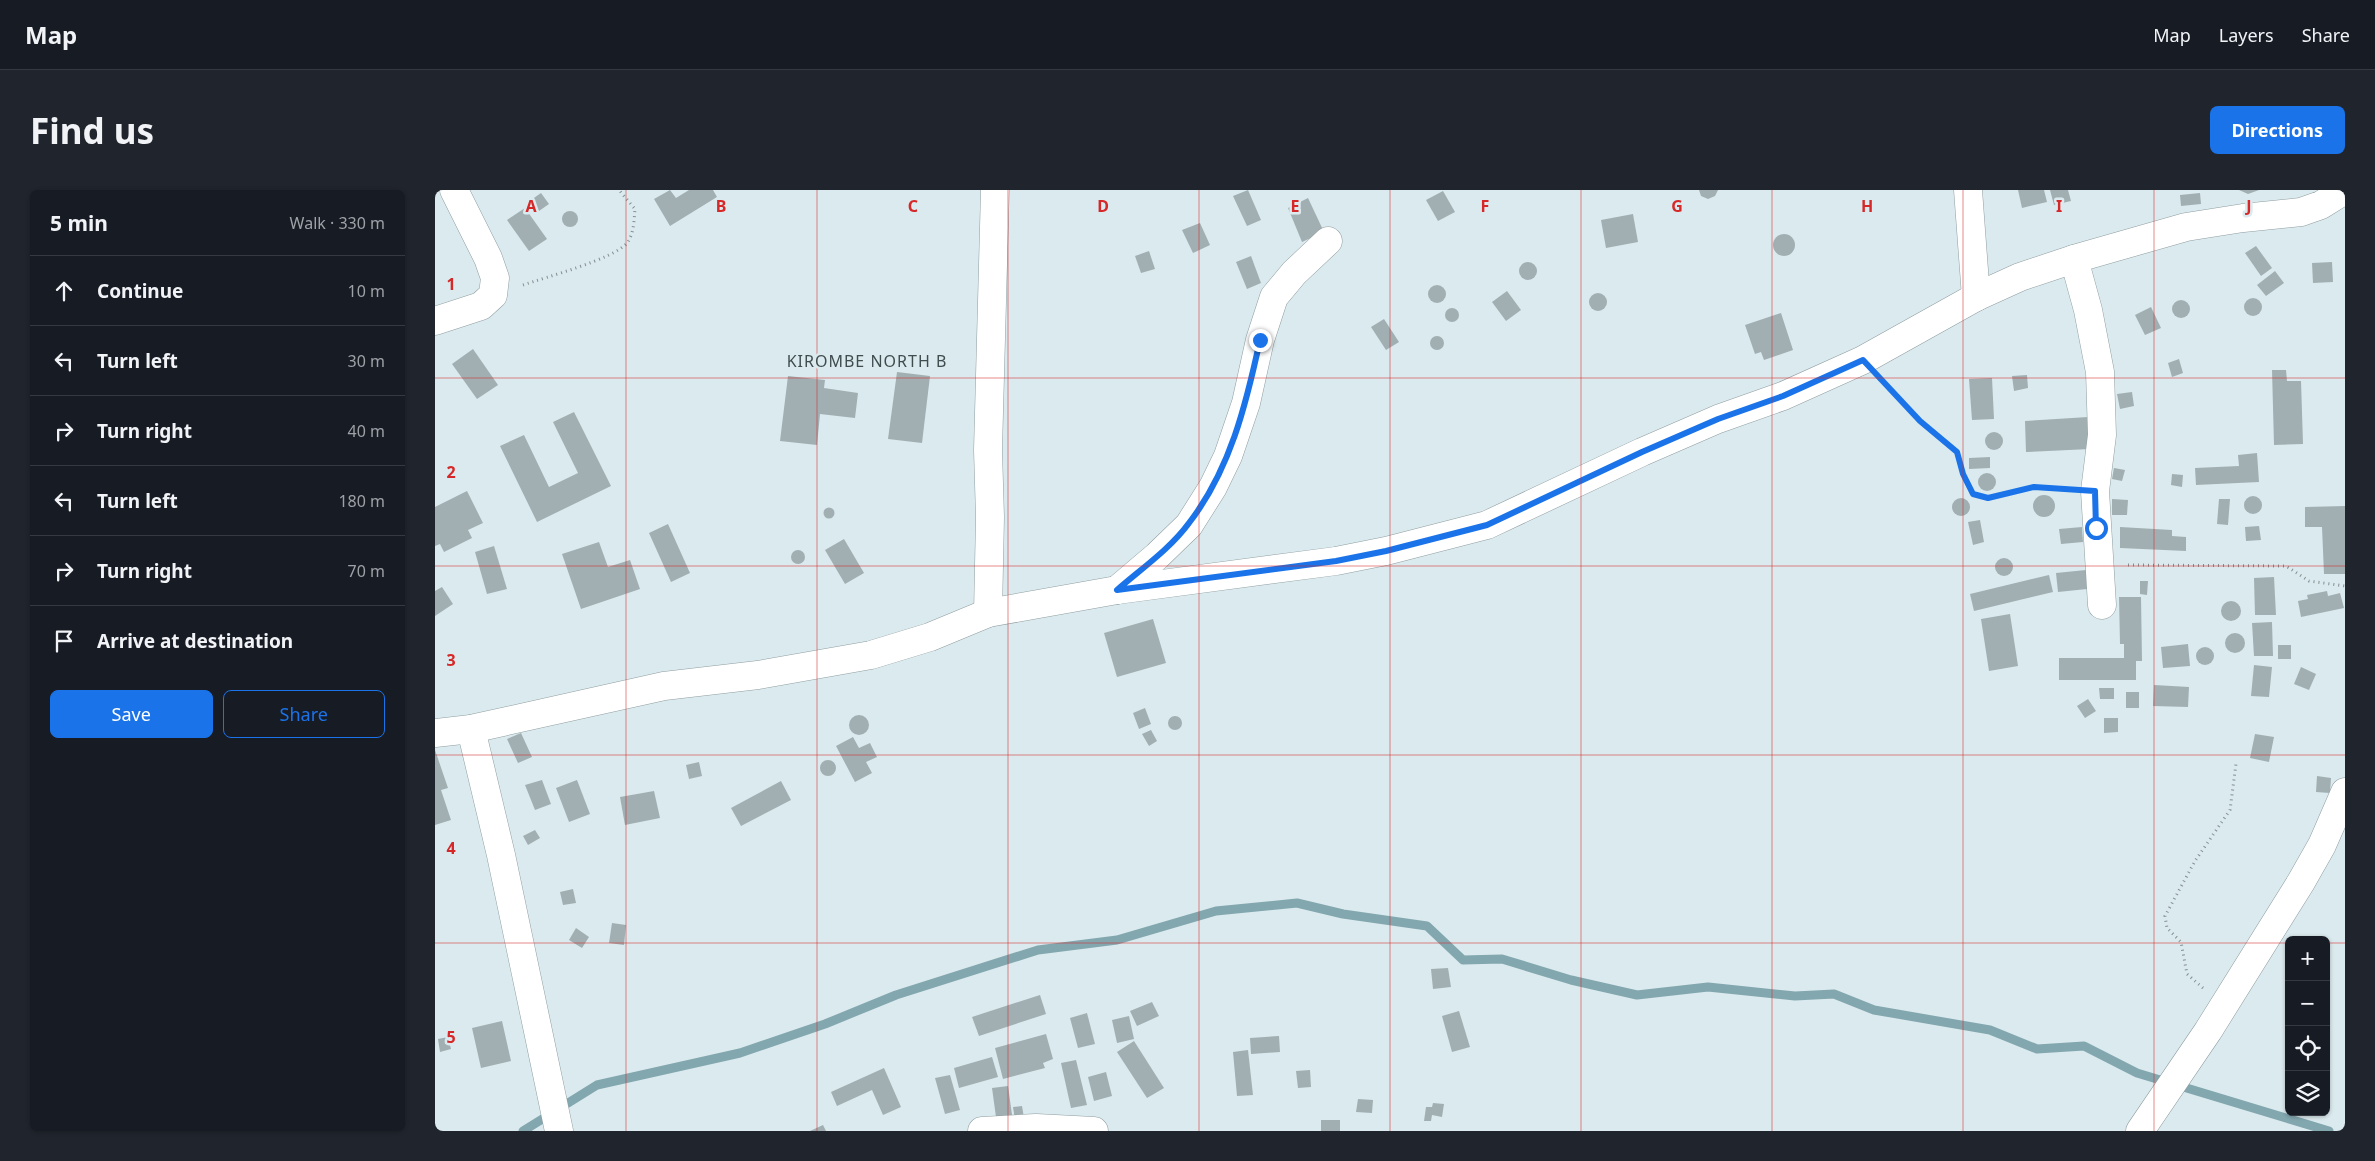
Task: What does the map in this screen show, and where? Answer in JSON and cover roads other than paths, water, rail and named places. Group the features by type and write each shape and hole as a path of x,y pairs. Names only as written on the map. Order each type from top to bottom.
{"street":[{"path":"435,321 481,306 493,295 495,278 488,258 455,190"},
{"path":"988,613 990,517 988,450 995,190"},
{"path":"1968,190 1976,297"},
{"path":"559,1131 501,855 447,726 663,686 758,675 871,655 930,637 988,613 1117,590 1336,561 1386,551 1487,525 1650,448 1718,419 1783,396 1863,360 1976,297 2020,278 2074,259 2186,227 2243,218 2301,212 2344,196"},
{"path":"1117,590 1157,556 1189,524 1213,487 1228,456 1246,403 1260,340 1274,297 1294,273 1328,241"},
{"path":"2074,259 2088,310 2100,372 2102,435 2095,491 2102,604"},
{"path":"2140,1131 2208,1031 2301,882 2322,845 2345,792"},
{"path":"982,1131 1036,1128 1094,1131"}],"waterway":[{"path":"523,1131 597,1085 740,1053 825,1024 896,995 1038,950 1117,940 1216,911 1297,903 1343,914 1427,926 1463,960 1502,959 1571,980 1637,995 1708,987 1795,996 1834,994 1874,1010 1990,1030 2037,1049 2084,1046 2137,1073 2329,1131"}],"district":[{"name":"KIROMBE NORTH B","path":"867,361"}]}
